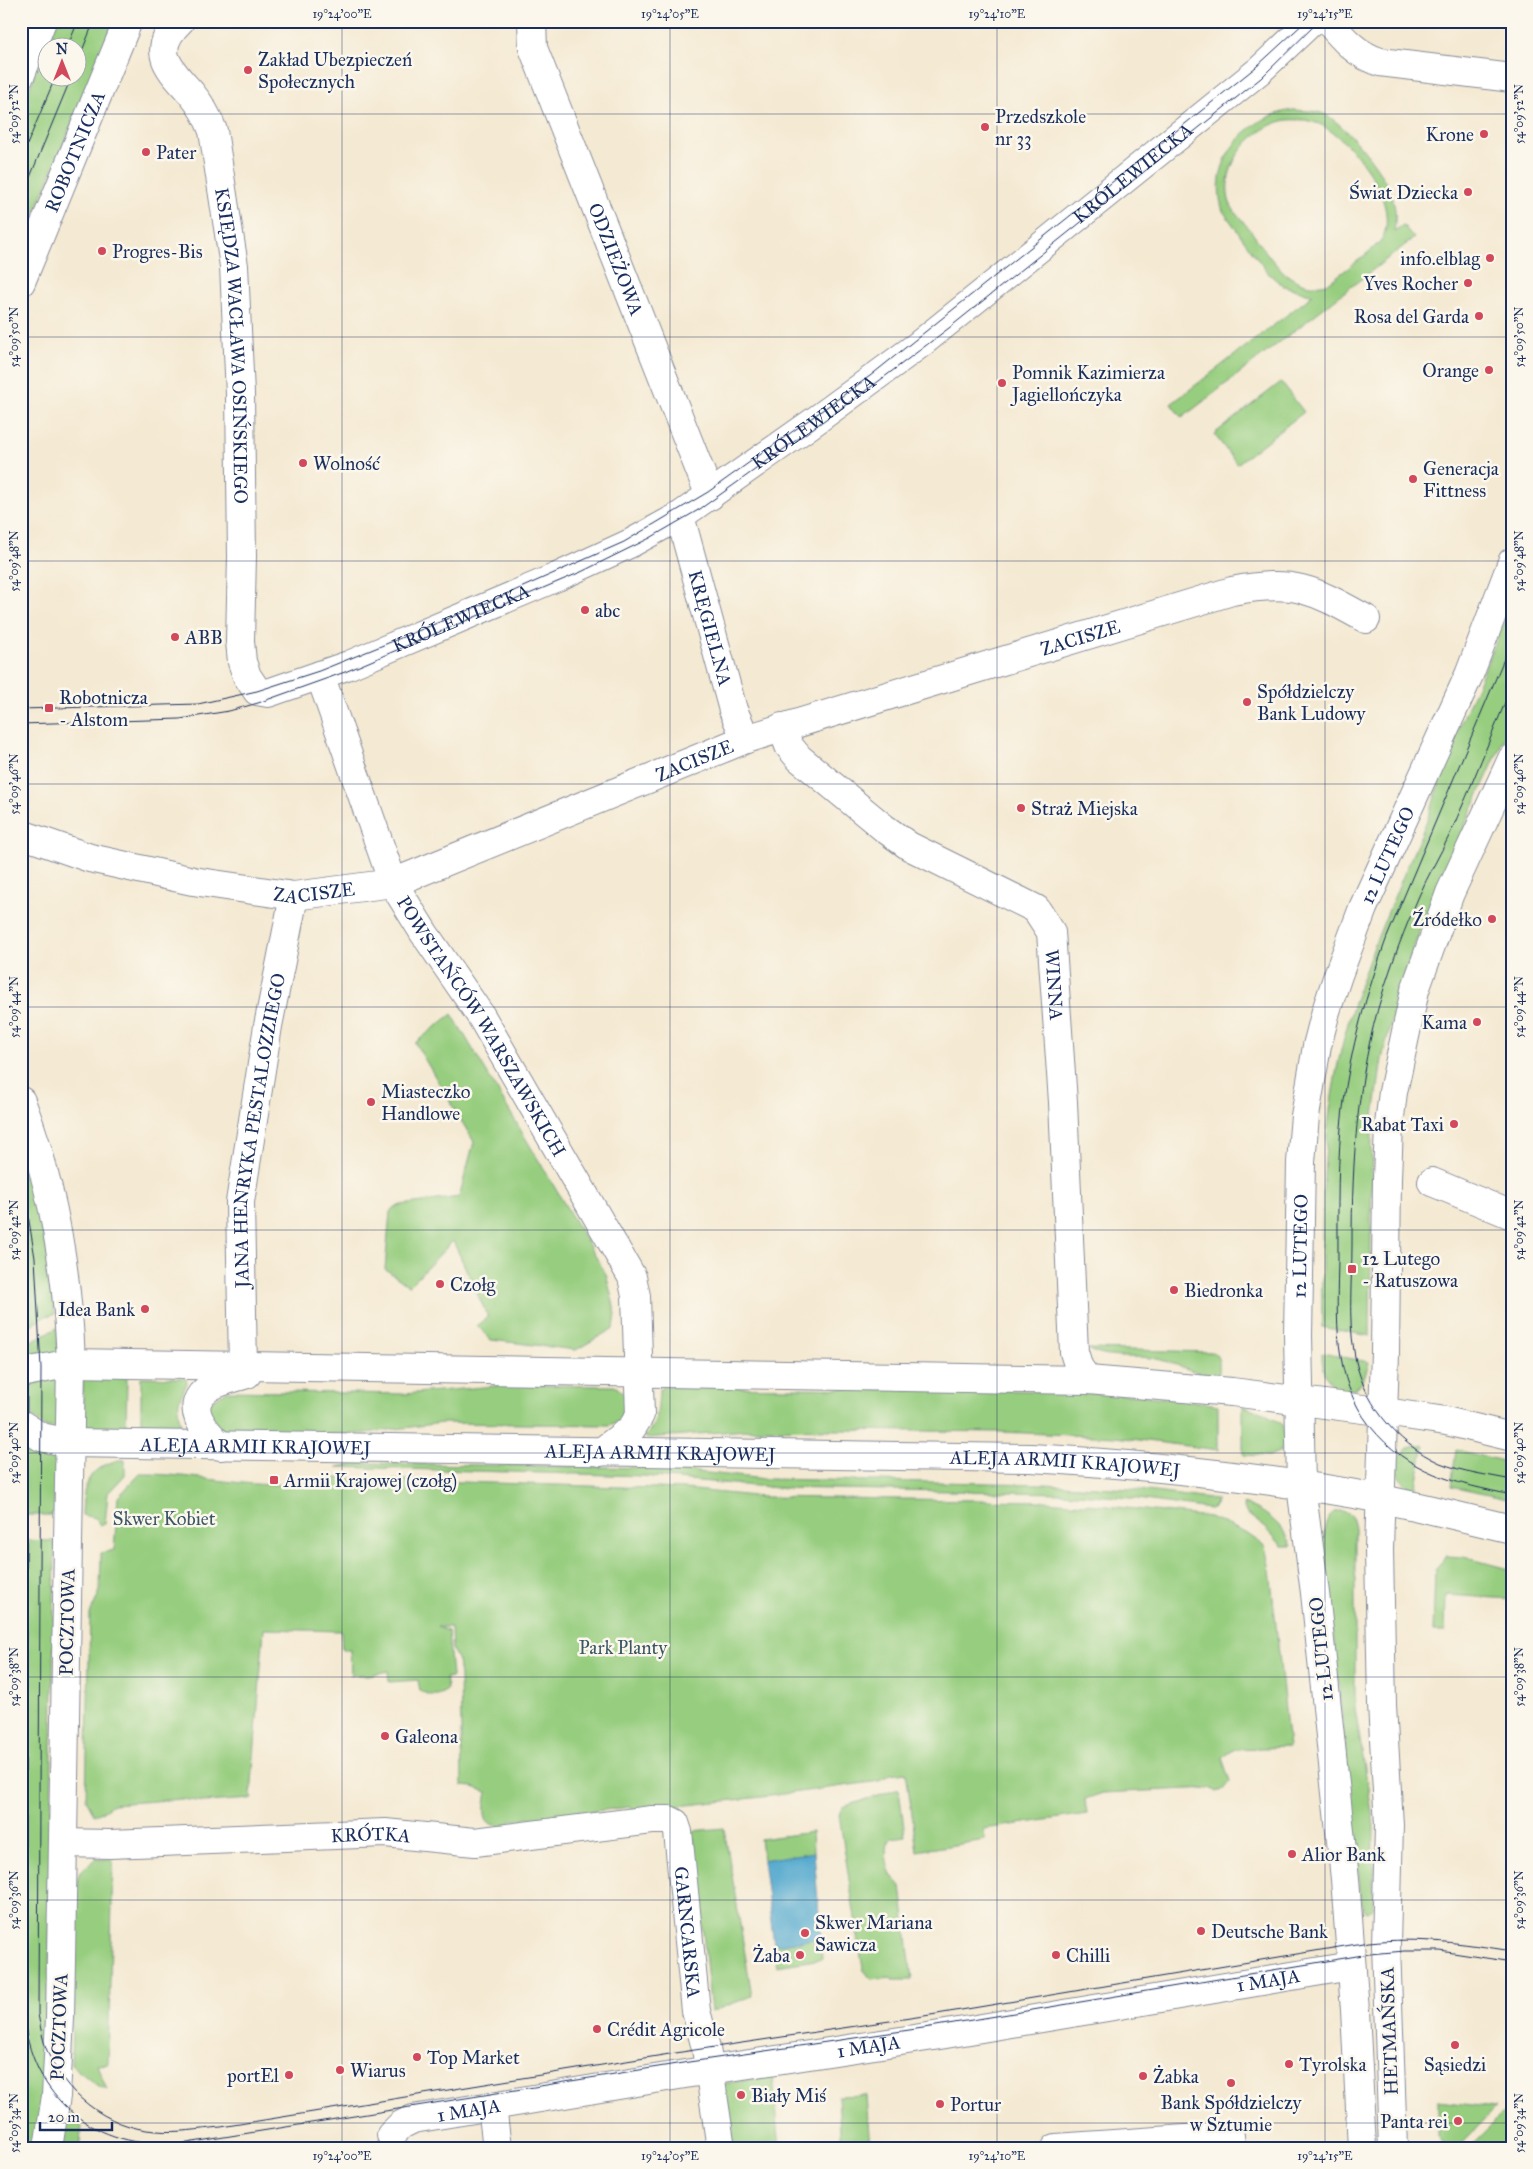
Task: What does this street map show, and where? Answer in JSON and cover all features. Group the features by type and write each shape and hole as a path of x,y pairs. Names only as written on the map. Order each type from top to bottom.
{"street":[{"path":"21,74 42,21"},
{"name":"ROBOTNICZA","path":"21,282 128,21"},
{"name":"ODZIEŻOWA","path":"532,21 533,48 710,496"},
{"name":"KRÓLEWIECKA","path":"247,676 257,691 268,693 320,675 557,577 631,543 680,516 920,344 1260,70 1312,21"},
{"path":"1328,21 1345,41 1368,58 1380,62 1512,78"},
{"name":"KSIĘDZA WACŁAWA OSIŃSKIEGO","path":"175,27 165,42 164,53 167,64 174,76 192,94 207,115 213,131 234,266 242,556 240,641 242,662 247,676"},
{"name":"KRĘGIELNA","path":"680,516 733,710 746,740"},
{"name":"12 LUTEGO","path":"1351,1966 1345,1879 1328,1714 1301,1486 1298,1335 1301,1162 1310,1088 1326,1011 1363,908 1469,675 1512,562"},
{"name":"ZACISZE","path":"21,834 90,858 193,881 294,896 393,883 782,727 1232,591 1267,585 1302,588 1321,594 1366,618"},
{"name":"POWSTAŃCÓW WARSZAWSKICH","path":"320,675 393,883 480,1016 634,1283 640,1407 637,1421 626,1434 601,1452"},
{"name":"WINNA","path":"782,727 789,746 799,758 884,828 909,846 1036,909 1051,932 1063,1102 1073,1341 1076,1362 1088,1380"},
{"path":"1380,1499 1384,1412 1386,1180 1393,1092 1415,990 1432,938 1450,893 1506,781 1512,759"},
{"name":"JANA HENRYKA PESTALOZZIEGO","path":"255,1367 240,1202 267,1034 294,896"},
{"name":"POCZTOWA","path":"21,1101 39,1153 60,1243 70,1325 71,1363 60,2018 56,2096 47,2145"},
{"path":"1432,1182 1512,1215"},
{"path":"21,1373 71,1363 1088,1380 1232,1392 1384,1412 1446,1421 1512,1437"},
{"path":"221,1446 204,1430 200,1423 197,1408 200,1398 211,1386 255,1367"},
{"name":"ALEJA ARMII KRAJOWEJ","path":"21,1424 41,1437 70,1443 1031,1458 1146,1466 1301,1486 1380,1499 1512,1529"},
{"name":"HETMAŃSKA","path":"1380,1499 1379,1550 1382,1696 1389,1825 1386,1945 1393,2148"},
{"name":"KRÓTKA","path":"63,1843 110,1844 385,1833 475,1842 660,1819 675,1823"},
{"name":"GARNCARSKA","path":"675,1823 680,1848 696,2011 706,2048 721,2148"},
{"name":"HETMAŃSKA","path":"1351,1966 1362,2148"},
{"name":"1 MAJA","path":"391,2135 401,2125 413,2118 708,2070 940,2035 1351,1966"},
{"path":"492,2106 497,2148"},
{"path":"1056,2148 1230,2136 1231,2148"}],"green space":[{"path":"57,21 114,21 88,84 88,38 50,38"},
{"path":"38,67 38,88 86,88 21,247 21,108"},
{"path":"1293,110 1316,112 1324,114 1343,128 1364,150 1388,186 1395,209 1394,231 1403,225 1414,238 1182,418 1171,404 1313,295 1284,286 1267,272 1223,211 1219,193 1220,176 1225,159 1234,145 1246,132 1276,114","holes":["1305,120 1321,125 1337,136 1361,161 1380,191 1385,207 1386,223 1380,242 1327,284 1314,285 1302,283 1291,278 1265,251 1238,216 1229,200 1229,174 1240,151 1249,141 1259,132 1282,121"]},
{"path":"1281,382 1304,412 1237,464 1214,434"},
{"path":"1512,600 1512,721 1430,903 1402,980 1382,1059 1372,1130 1370,1336 1322,1327 1322,1219 1326,1148 1335,1077 1343,1042 1369,959 1425,825 1452,745"},
{"path":"452,1014 606,1274 616,1314 614,1328 576,1350 491,1340 477,1325 488,1317 453,1241 409,1286 385,1269 390,1212 393,1208 401,1205 459,1197 474,1142 415,1043"},
{"path":"21,1139 42,1225 50,1269 55,1314 46,1316 21,1331"},
{"path":"57,1328 58,1353 21,1366 21,1346"},
{"path":"1089,1349 1212,1352 1218,1359 1219,1376 1202,1374 1151,1358 1102,1355"},
{"path":"1322,1353 1369,1362 1359,1386 1349,1391 1335,1388 1325,1372"},
{"path":"87,1376 127,1377 126,1432 83,1430 83,1379"},
{"path":"141,1377 186,1378 187,1383 179,1401 178,1411 182,1432 141,1433"},
{"path":"44,1378 59,1380 57,1428 44,1427 21,1406 22,1394 26,1387"},
{"path":"506,1385 615,1386 625,1394 629,1405 623,1420 609,1425 442,1423 358,1434 228,1433 218,1431 207,1404 227,1391 405,1394"},
{"path":"664,1386 1059,1391 1187,1400 1218,1405 1218,1450 1116,1437 1001,1432 760,1429 646,1438 645,1436 655,1421 659,1390"},
{"path":"1243,1406 1264,1413 1282,1424 1286,1440 1281,1451 1269,1456 1243,1455"},
{"path":"21,1436 57,1453 56,1515 21,1515"},
{"path":"1424,1445 1415,1490 1399,1477 1396,1466 1401,1454 1407,1448"},
{"path":"1456,1450 1512,1463 1512,1500 1451,1487"},
{"path":"125,1460 125,1475 108,1493 105,1524 101,1525 96,1518 82,1515 86,1487 93,1473 108,1463"},
{"path":"359,1463 660,1468 765,1479 1045,1484 1131,1489 1217,1500 1214,1507 1209,1509 1131,1498 1064,1493 778,1488 643,1476 337,1467"},
{"name":"Park Planty","path":"140,1474 285,1485 333,1478 685,1489 763,1497 1045,1501 1210,1517 1246,1533 1265,1546 1270,1570 1289,1747 1235,1749 1222,1758 1230,1781 1221,1792 1211,1788 1103,1793 1085,1799 1087,1814 984,1829 985,1840 917,1851 906,1772 890,1774 880,1781 762,1797 632,1811 630,1807 587,1812 582,1822 576,1814 556,1816 555,1825 535,1828 531,1818 510,1821 510,1825 501,1826 494,1825 486,1818 487,1792 473,1787 462,1786 460,1676 458,1661 452,1649 451,1627 437,1627 448,1631 452,1677 446,1678 447,1689 438,1695 420,1691 418,1680 389,1682 388,1671 369,1675 351,1675 350,1650 342,1650 341,1631 264,1629 251,1795 253,1799 204,1802 182,1799 113,1804 98,1814 94,1814 86,1799 90,1614 100,1591 101,1553 114,1550 118,1497"},
{"path":"1243,1504 1251,1506 1272,1519 1284,1531 1292,1546 1282,1546 1267,1529 1246,1513"},
{"path":"1336,1511 1343,1511 1352,1516 1355,1528 1355,1708 1374,1825 1373,1906 1368,1912 1362,1907 1324,1546 1326,1522"},
{"path":"21,1540 55,1541 48,2045 41,2122 33,2143 25,2148 21,2148"},
{"path":"1446,1556 1464,1557 1512,1570 1512,1599 1446,1595 1445,1632 1433,1632 1435,1568"},
{"path":"899,1789 905,1836 891,1838 886,1848 887,1863 891,1875 901,1886 912,1980 892,1980 892,1977 871,1979 863,1969 839,1815 842,1807"},
{"path":"724,1828 752,1996 711,2012 693,1831"},
{"path":"812,1832 813,1853 763,1860 760,1839"},
{"path":"95,1859 113,1859 108,2064 97,2065 107,2090 95,2084 71,2065 75,1885 80,1872"},
{"path":"820,1938 822,1959 777,1966 774,1945"},
{"path":"773,2076 780,2148 734,2148 721,2084"},
{"path":"866,2095 870,2148 841,2148 838,2096"},
{"path":"1438,2101 1496,2108 1457,2148 1448,2148 1438,2137"},
{"path":"1507,2110 1512,2111 1512,2142 1505,2148 1469,2148"},
{"path":"68,2115 82,2127 79,2148 63,2148"}],"water":[{"path":"814,1852 821,1938 774,1945 763,1860"}],"tram line":[{"path":"71,38 78,21"},
{"path":"87,38 94,21"},
{"path":"21,709 198,704 257,691 319,671 381,646 498,598 624,542 708,492 870,376 1256,67 1306,21"},
{"path":"21,724 180,719 229,711 258,703 345,672 581,572 650,538 700,509 875,384 949,328 1261,78 1319,21"},
{"path":"21,159 51,88"},
{"path":"21,199 67,88"},
{"path":"1512,640 1387,937 1360,1021 1346,1086 1341,1127 1338,1184 1337,1303 1339,1346 1343,1367 1358,1407 1370,1426 1385,1442 1417,1466 1452,1481 1512,1495"},
{"path":"1512,686 1458,816 1409,920 1390,970 1374,1026 1362,1088 1355,1150 1351,1312 1354,1351 1364,1386 1372,1403 1395,1432 1409,1444 1440,1463 1467,1471 1512,1480"},
{"path":"21,1172 35,1258 41,1368 38,2014 46,2048 63,2080 89,2105 104,2115 121,2123 156,2131 221,2127 688,2051 937,2014 1369,1942 1405,1940 1440,1942 1512,1951"},
{"path":"21,1268 27,1371 24,2019 30,2049 42,2076 58,2099 78,2117 101,2131 128,2140 156,2144 187,2143 689,2062 930,2027 1369,1954 1440,1951 1512,1962"}],"place":[{"name":"Zakład Ubezpieczeń Społecznych","path":"248,70"},
{"name":"Przedszkole nr 33","path":"985,127"},
{"name":"Krone","path":"1484,134"},
{"name":"Pater","path":"146,152"},
{"name":"Świat Dziecka","path":"1468,192"},
{"name":"Progres-Bis","path":"102,251"},
{"name":"info.elblag","path":"1490,258"},
{"name":"Yves Rocher","path":"1468,283"},
{"name":"Rosa del Garda","path":"1479,316"},
{"name":"Orange","path":"1489,370"},
{"name":"Pomnik Kazimierza Jagiellończyka","path":"1002,383"},
{"name":"Wolność","path":"303,463"},
{"name":"Generacja Fittness","path":"1413,479"},
{"name":"abc","path":"585,610"},
{"name":"ABB","path":"175,637"},
{"name":"Spółdzielczy Bank Ludowy","path":"1247,702"},
{"name":"Robotnicza - Alstom","path":"49,708"},
{"name":"Straż Miejska","path":"1021,808"},
{"name":"Źródełko","path":"1492,919"},
{"name":"Kama","path":"1477,1022"},
{"name":"Miasteczko Handlowe","path":"371,1102"},
{"name":"Rabat Taxi","path":"1454,1124"},
{"name":"12 Lutego - Ratuszowa","path":"1352,1269"},
{"name":"Czołg","path":"440,1284"},
{"name":"Biedronka","path":"1174,1290"},
{"name":"Idea Bank","path":"145,1309"},
{"name":"Armii Krajowej (czołg)","path":"274,1480"},
{"name":"Galeona","path":"385,1736"},
{"name":"Alior Bank","path":"1292,1854"},
{"name":"Deutsche Bank","path":"1201,1931"},
{"name":"Skwer Mariana Sawicza","path":"805,1933"},
{"name":"Żaba","path":"800,1955"},
{"name":"Chilli","path":"1056,1955"},
{"name":"Crédit Agricole","path":"597,2029"},
{"name":"Sąsiedzi","path":"1455,2045"},
{"name":"Top Market","path":"417,2057"},
{"name":"Tyrolska","path":"1289,2064"},
{"name":"Wiarus","path":"340,2070"},
{"name":"portEl","path":"289,2075"},
{"name":"Żabka","path":"1143,2076"},
{"name":"Bank Spółdzielczy w Sztumie","path":"1231,2083"},
{"name":"Biały Miś","path":"741,2095"},
{"name":"Portur","path":"940,2104"},
{"name":"Panta rei","path":"1458,2121"}],"park label":[{"name":"Skwer Kobiet","path":"164,1518"}]}
